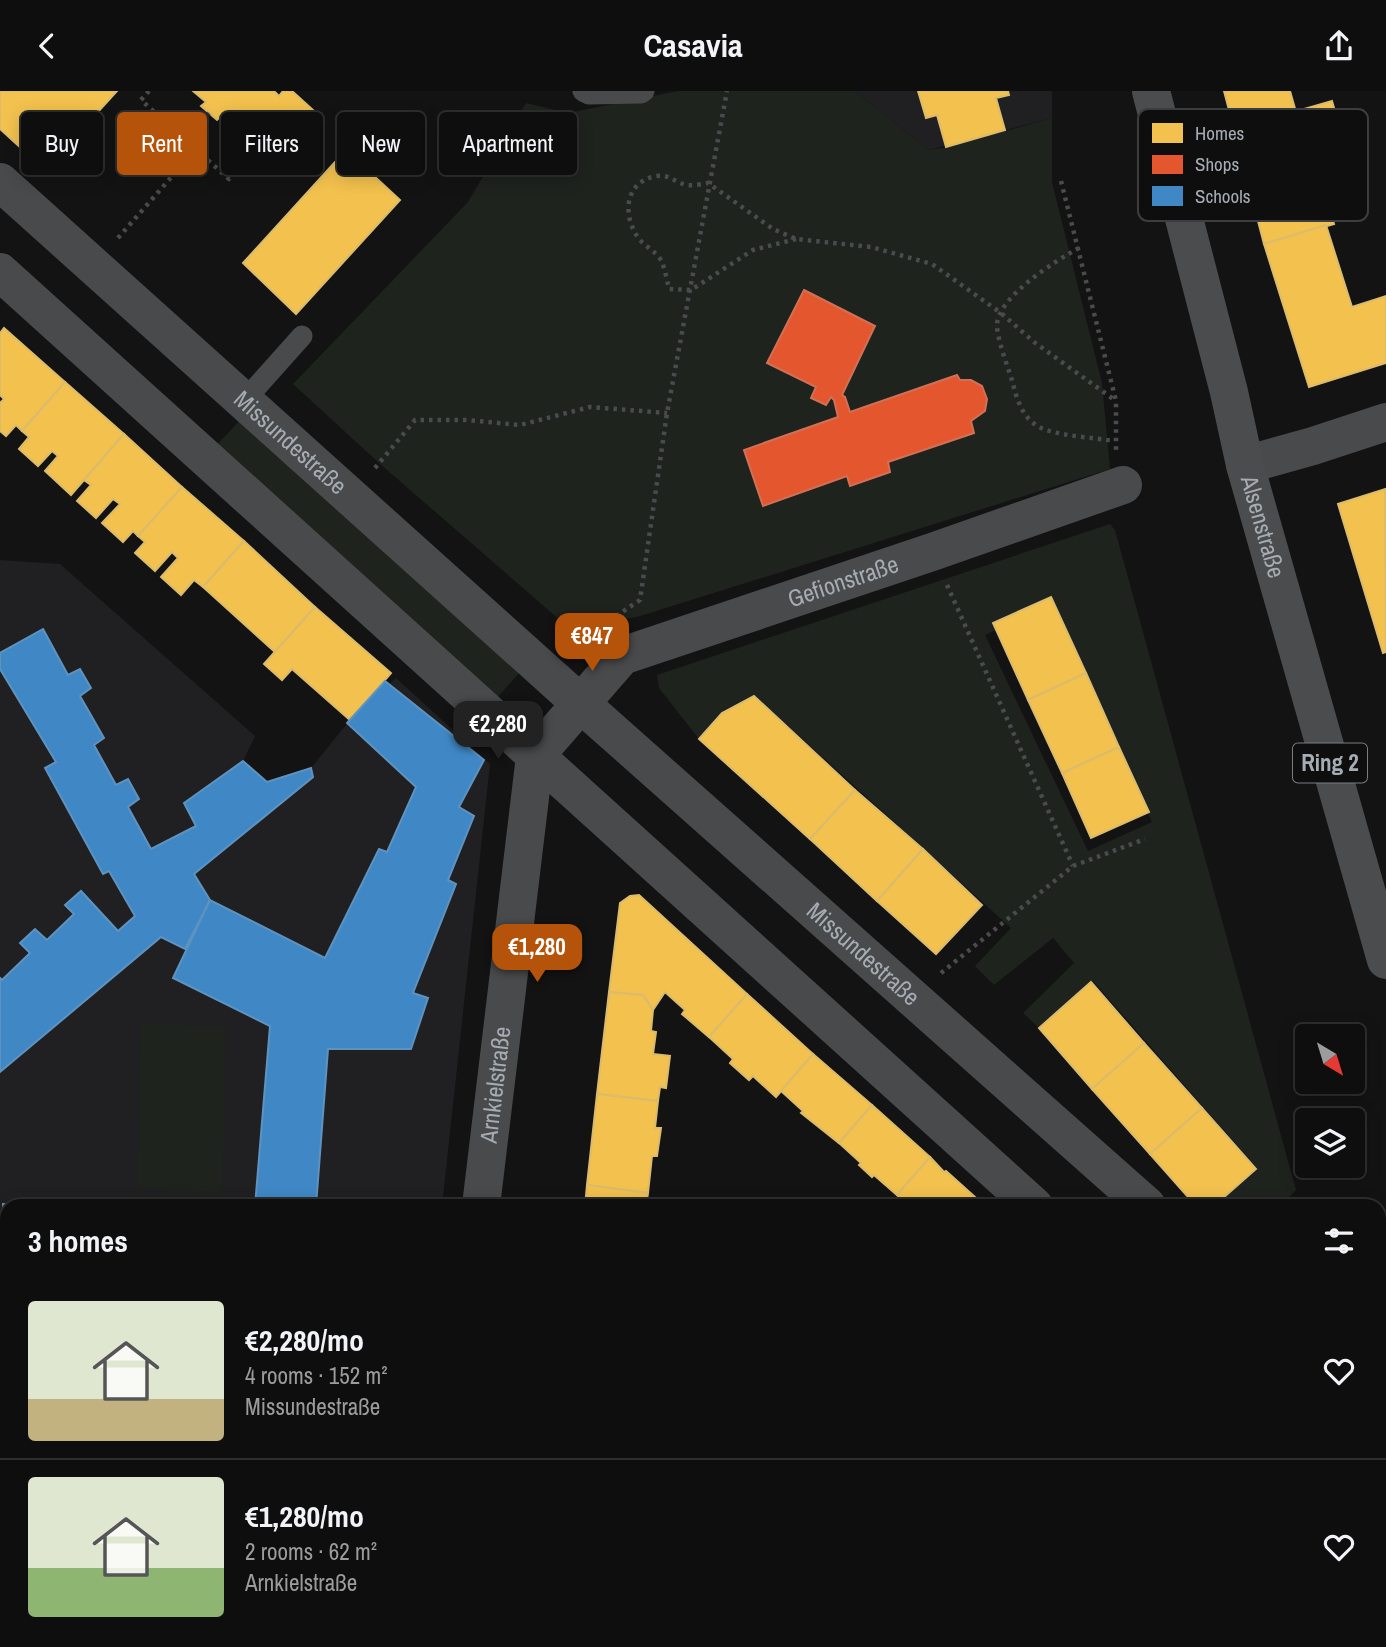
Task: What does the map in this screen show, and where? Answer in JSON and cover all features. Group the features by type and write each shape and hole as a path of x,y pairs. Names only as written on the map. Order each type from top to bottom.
{"main road":[{"name":"Alsenstraße","path":"1151,91 1156,109"},
{"name":"Alsenstraße","path":"1185,221 1245,465 1386,960"}],"street":[{"name":"Missundestraße","path":"0,182 1139,1199"},
{"path":"0,272 1026,1199"},
{"path":"1245,465 1386,422"},
{"name":"Gefionstraße","path":"568,691 622,656 1123,485"},
{"path":"535,756 568,691"},
{"name":"Arnkielstraße","path":"482,1199 535,756"}],"lane":[{"path":"583,91 589,94 644,91"},
{"path":"244,401 302,336"}],"path":[{"path":"149,91 141,100 155,112"},
{"path":"610,620 640,600 667,413 727,91"},
{"path":"207,159 221,172"},
{"path":"94,266 173,175"},
{"path":"796,239 753,250 691,290 669,289 662,262 640,240 631,224 628,209 630,193 641,181 658,175 672,177 686,185 708,183 773,229 796,239 871,247 932,264 1116,401"},
{"path":"1061,181 1116,401 1114,442 1123,485"},
{"path":"1079,248 1053,262 1017,291 1001,313 997,325 1016,396 1025,417 1045,430 1114,442"},
{"path":"354,499 379,463 415,420 520,425 590,407 667,413"},
{"path":"932,552 1073,866"},
{"path":"568,691 569,646 589,633"},
{"path":"918,1000 943,970 1073,866 1145,839"}],"shaded area":[{"path":"678,91 855,91 929,150 1052,118 1052,182 1102,383 1110,469 637,617 569,628 379,463 293,384 468,202 484,175 577,175 577,112 573,112"},
{"path":"855,91 1052,91 1052,118 929,150"},
{"path":"526,103 564,112 521,112"},
{"path":"244,416 522,670 494,701 215,447"},
{"path":"1110,524 1115,530 1296,1190 1288,1199 1223,1199 1257,1168 1092,980 1039,1028 1023,1013 1074,963 1053,938 994,985 975,966 1011,928 754,695 724,710 699,739 659,688 657,675","holes":["1051,605 1152,822 1088,851 985,635"]},
{"path":"0,560 60,564 255,736 243,761 267,782 311,768 350,720 396,678 490,764 443,1199 0,1199"},
{"path":"142,1024 226,1026 222,1192 137,1189"}],"building: Homes":[{"path":"0,91 117,91 98,112 21,112 21,148 0,129"},
{"path":"193,91 274,91 279,96 283,91 292,91 313,110 221,112 217,120 201,106 206,102"},
{"path":"918,91 1008,91 1009,95 996,98 1005,130 946,147 937,115 926,118"},
{"path":"1224,91 1290,91 1295,109 1229,109"},
{"path":"1332,101 1334,109 1304,109"},
{"path":"337,160 337,175 373,175 400,200 296,314 243,263"},
{"path":"1258,221 1333,221 1334,224 1264,244"},
{"path":"1326,225 1352,307 1386,296 1386,363 1309,387 1264,244"},
{"path":"4,328 65,382 22,431 16,425 6,436 0,431 0,403 4,399 0,395 0,333"},
{"path":"65,382 124,434 71,495 45,471 58,456 52,451 38,466 19,449 29,437 22,431"},
{"path":"124,434 182,487 138,536 133,531 123,542 102,523 120,504 113,499 96,518 77,501 91,485 84,480"},
{"path":"182,487 244,541 203,587 194,580 181,595 161,577 178,558 172,552 155,571 135,553 145,542 138,536"},
{"path":"1385,489 1386,652 1383,653 1338,504"},
{"path":"244,541 315,607 275,652 203,587"},
{"path":"1051,597 1086,673 1028,700 993,623"},
{"path":"315,607 391,673 350,720 292,669 282,680 264,664"},
{"path":"1086,673 1119,747 1062,773 1028,700"},
{"path":"754,696 855,790 810,839 699,739 722,713"},
{"path":"1119,747 1149,812 1091,838 1062,773"},
{"path":"855,790 923,849 877,901 810,839"},
{"path":"923,849 982,905 936,954 877,901"},
{"path":"639,895 747,994 709,1037 682,1014 685,1010 665,992 653,1010 643,995 609,992 620,903 630,896"},
{"path":"1091,982 1144,1043 1092,1089 1039,1028"},
{"path":"609,992 643,995 653,1010 651,1031 656,1032 653,1054 670,1056 666,1088 660,1087 658,1101 597,1094"},
{"path":"747,994 813,1054 776,1097 753,1076 749,1080 730,1063 733,1059 709,1037"},
{"path":"1144,1043 1202,1108 1150,1154 1092,1089"},
{"path":"813,1054 872,1105 839,1143 801,1113 803,1111 781,1091"},
{"path":"597,1094 658,1101 655,1128 661,1128 657,1156 652,1156 648,1193 587,1185"},
{"path":"872,1105 930,1157 897,1195 874,1175 872,1177 839,1143"},
{"path":"1202,1108 1256,1169 1222,1199 1190,1199 1150,1154"},
{"path":"930,1157 977,1199 901,1199 897,1195"},
{"path":"587,1185 648,1193 647,1199 586,1199"}],"building: Shops":[{"path":"804,290 875,326 842,395 850,412 957,375 960,380 971,380 982,386 987,399 985,411 971,421 974,433 888,462 890,472 850,486 847,476 763,506 744,450 838,417 831,397 826,405 811,398 816,387 767,363"}],"building: Schools":[{"path":"43,629 68,675 80,669 91,688 80,696 104,738 94,745 116,785 128,779 139,799 128,807 151,849 196,826 184,803 243,761 267,782 311,768 313,777 194,874 210,900 185,949 161,937 0,1072 0,978 2,980 30,953 20,943 35,929 47,940 74,914 65,905 81,891 118,931 135,916 109,871 103,874 45,768 56,762 0,669 0,653"},
{"path":"385,681 484,760 459,807 474,816 448,880 456,884 413,993 428,998 411,1049 328,1049 317,1199 256,1199 270,1026 173,978 210,900 325,958 379,849 387,852 416,787 347,723"}]}
